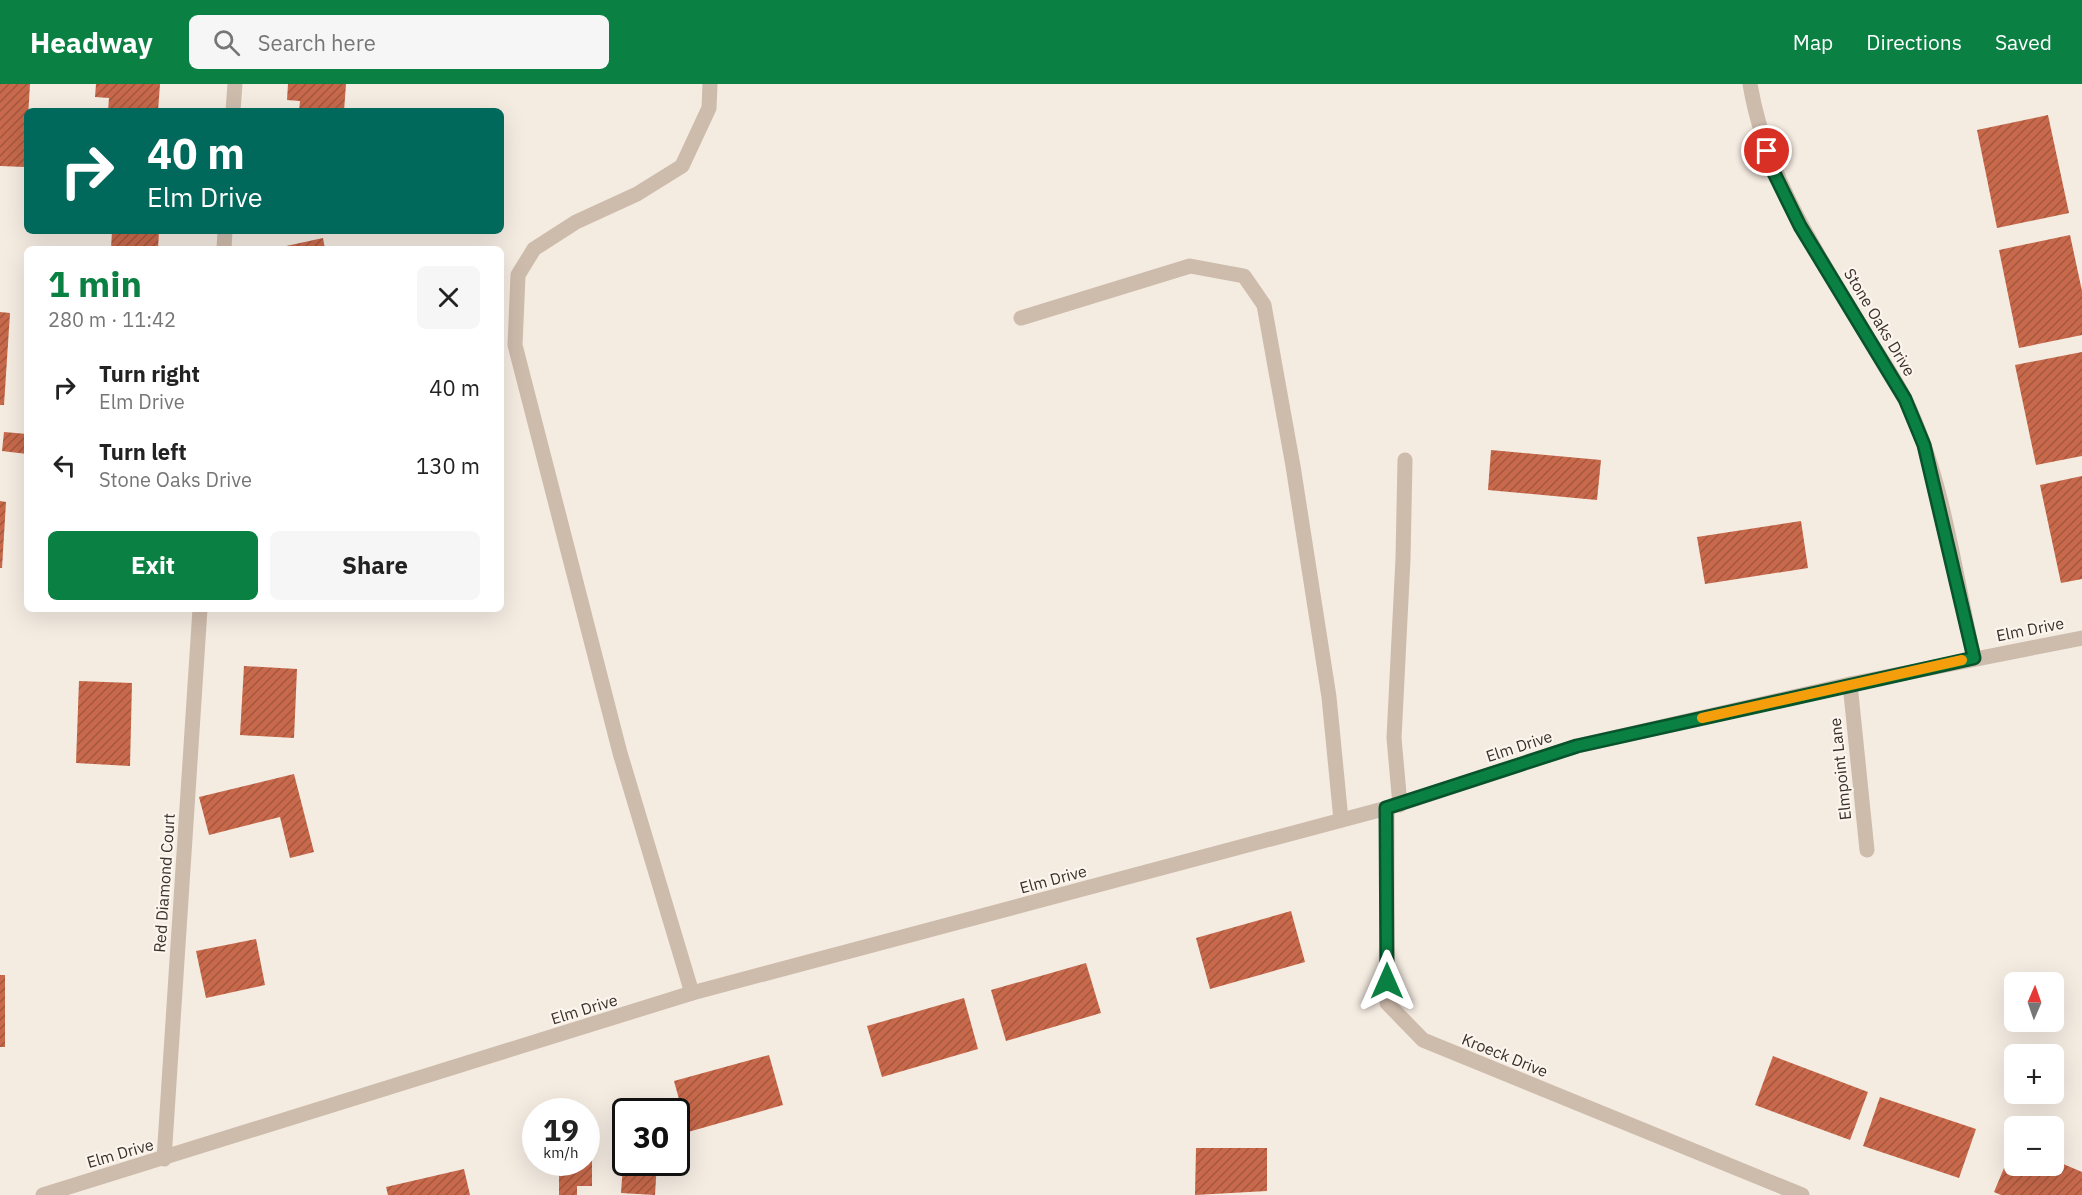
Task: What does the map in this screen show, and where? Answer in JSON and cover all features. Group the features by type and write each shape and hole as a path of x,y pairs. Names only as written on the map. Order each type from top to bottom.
{"street":[{"path":"233,108 235,84"},
{"path":"692,993 620,753 515,345 518,275 534,249 576,222 637,194 682,166 709,108 710,84"},
{"name":"Stone Oaks Drive","path":"1750,84 1754,112 1773,171 1800,226 1905,399 1924,445 1974,658"},
{"path":"1021,318 1190,266 1244,276 1264,305 1293,466 1329,697 1341,820"},
{"name":"Kroeck Drive","path":"1405,460 1387,1003 1423,1040 1802,1195"},
{"name":"Red Diamond Court","path":"164,1159 200,612"},
{"name":"Elm Drive","path":"43,1195 692,993 1393,806 1577,746 1850,684 2082,638"},
{"name":"Elmpoint Lane","path":"1850,684 1867,850"}],"building":[{"path":"0,84 30,84 29,108 24,108 24,167 0,166"},
{"path":"96,84 160,84 158,108 108,108 109,98 95,97"},
{"path":"288,84 346,84 344,108 299,108 300,101 287,100"},
{"path":"2048,115 2069,213 1997,228 1977,130"},
{"path":"112,234 159,234 158,246 111,246"},
{"path":"2070,235 2082,291 2082,335 2019,348 1999,250"},
{"path":"323,238 324,246 286,246"},
{"path":"0,312 10,313 4,405 0,405"},
{"path":"2082,352 2082,456 2036,465 2015,365"},
{"path":"4,432 24,434 24,454 2,451"},
{"path":"1491,450 1601,460 1597,500 1488,490"},
{"path":"2082,476 2082,579 2061,583 2040,485"},
{"path":"0,501 6,502 2,568 0,568"},
{"path":"1801,521 1808,568 1705,584 1697,537"},
{"path":"244,666 297,669 294,738 240,735"},
{"path":"79,681 132,683 130,766 76,763"},
{"path":"294,774 314,852 290,858 280,817 209,835 199,797"},
{"path":"1291,911 1305,962 1210,989 1196,938"},
{"path":"256,939 265,985 206,998 196,951"},
{"path":"1086,963 1101,1013 1006,1041 991,990"},
{"path":"0,975 5,975 5,1047 0,1047"},
{"path":"964,998 978,1049 882,1077 867,1026"},
{"path":"769,1055 783,1105 690,1131 690,1098 679,1098 674,1081"},
{"path":"1773,1056 1868,1092 1850,1140 1755,1105"},
{"path":"1880,1097 1976,1129 1959,1178 1863,1146"},
{"path":"1196,1148 1267,1148 1267,1191 1195,1195"},
{"path":"2064,1164 2082,1172 2082,1195 2001,1195 1994,1192 2004,1168 2004,1176 2064,1176"},
{"path":"464,1169 470,1195 388,1195 386,1187"},
{"path":"559,1176 592,1176 592,1186 577,1186 577,1195 559,1195"},
{"path":"622,1176 656,1176 655,1195 621,1193"}],"slow traffic":[{"path":"1702,718 1962,660"}],"route":[{"path":"1387,981 1386,808 1577,746 1974,658 1940,505 1924,445 1905,399 1800,226 1773,171 1767,151"}]}
